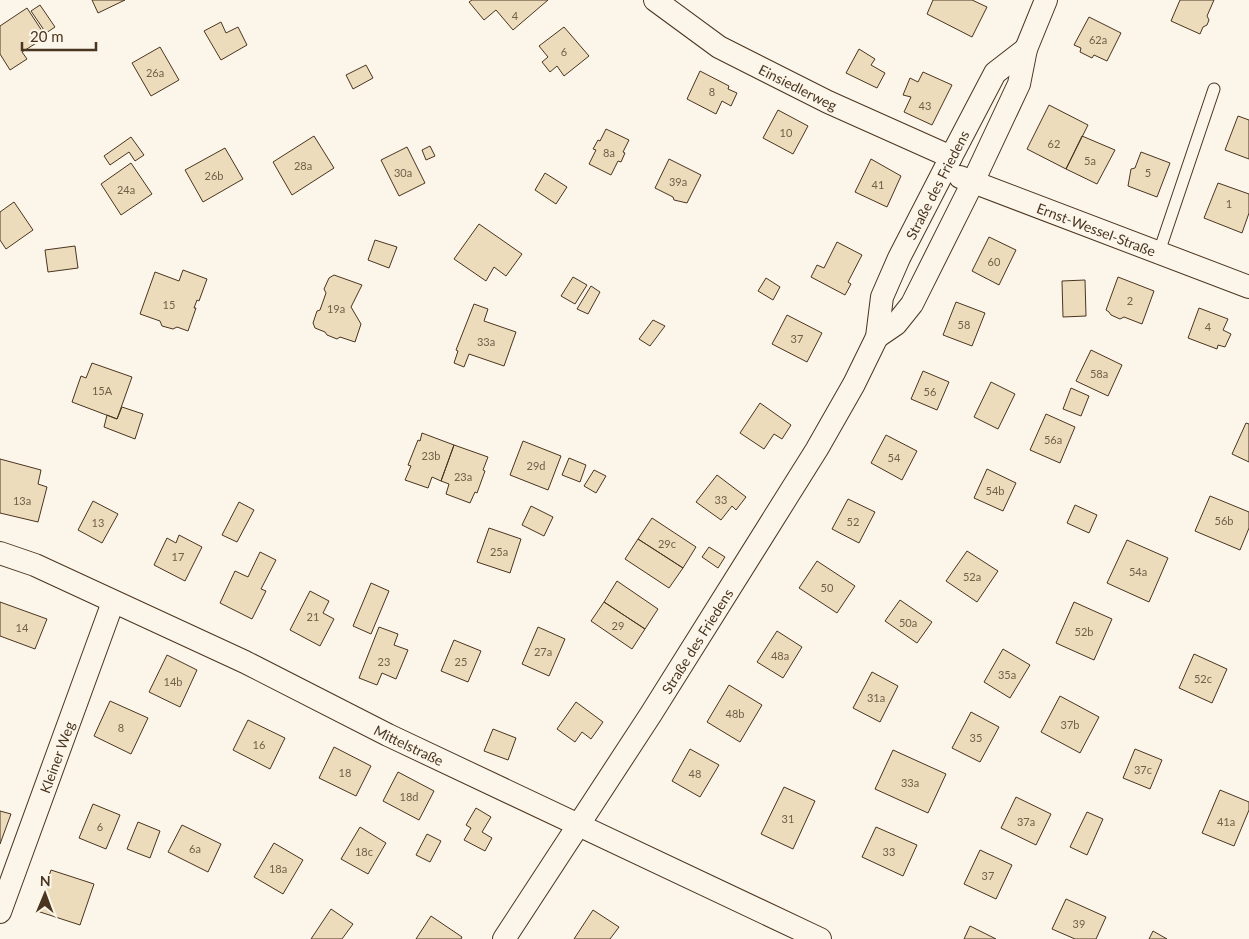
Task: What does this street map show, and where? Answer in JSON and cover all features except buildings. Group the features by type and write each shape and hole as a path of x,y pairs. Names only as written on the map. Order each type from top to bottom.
{"street":[{"name":"Einsiedlerweg","path":"655,0 720,47 948,164"},
{"name":"Straße des Friedens","path":"878,337 896,324 912,304 973,182 1019,84 1026,49 1046,0"},
{"name":"Straße des Friedens","path":"504,939 580,825 817,449 878,337 882,296 899,258 995,73 1026,49"},
{"name":"Ernst-Wessel-Straße","path":"948,164 973,182 1249,287"},
{"name":"Mittelstraße","path":"0,553 35,565 245,662 388,735 820,939"},
{"name":"Kleiner Weg","path":"0,912 113,602"}],"lane":[{"path":"1159,252 1214,89"}]}
